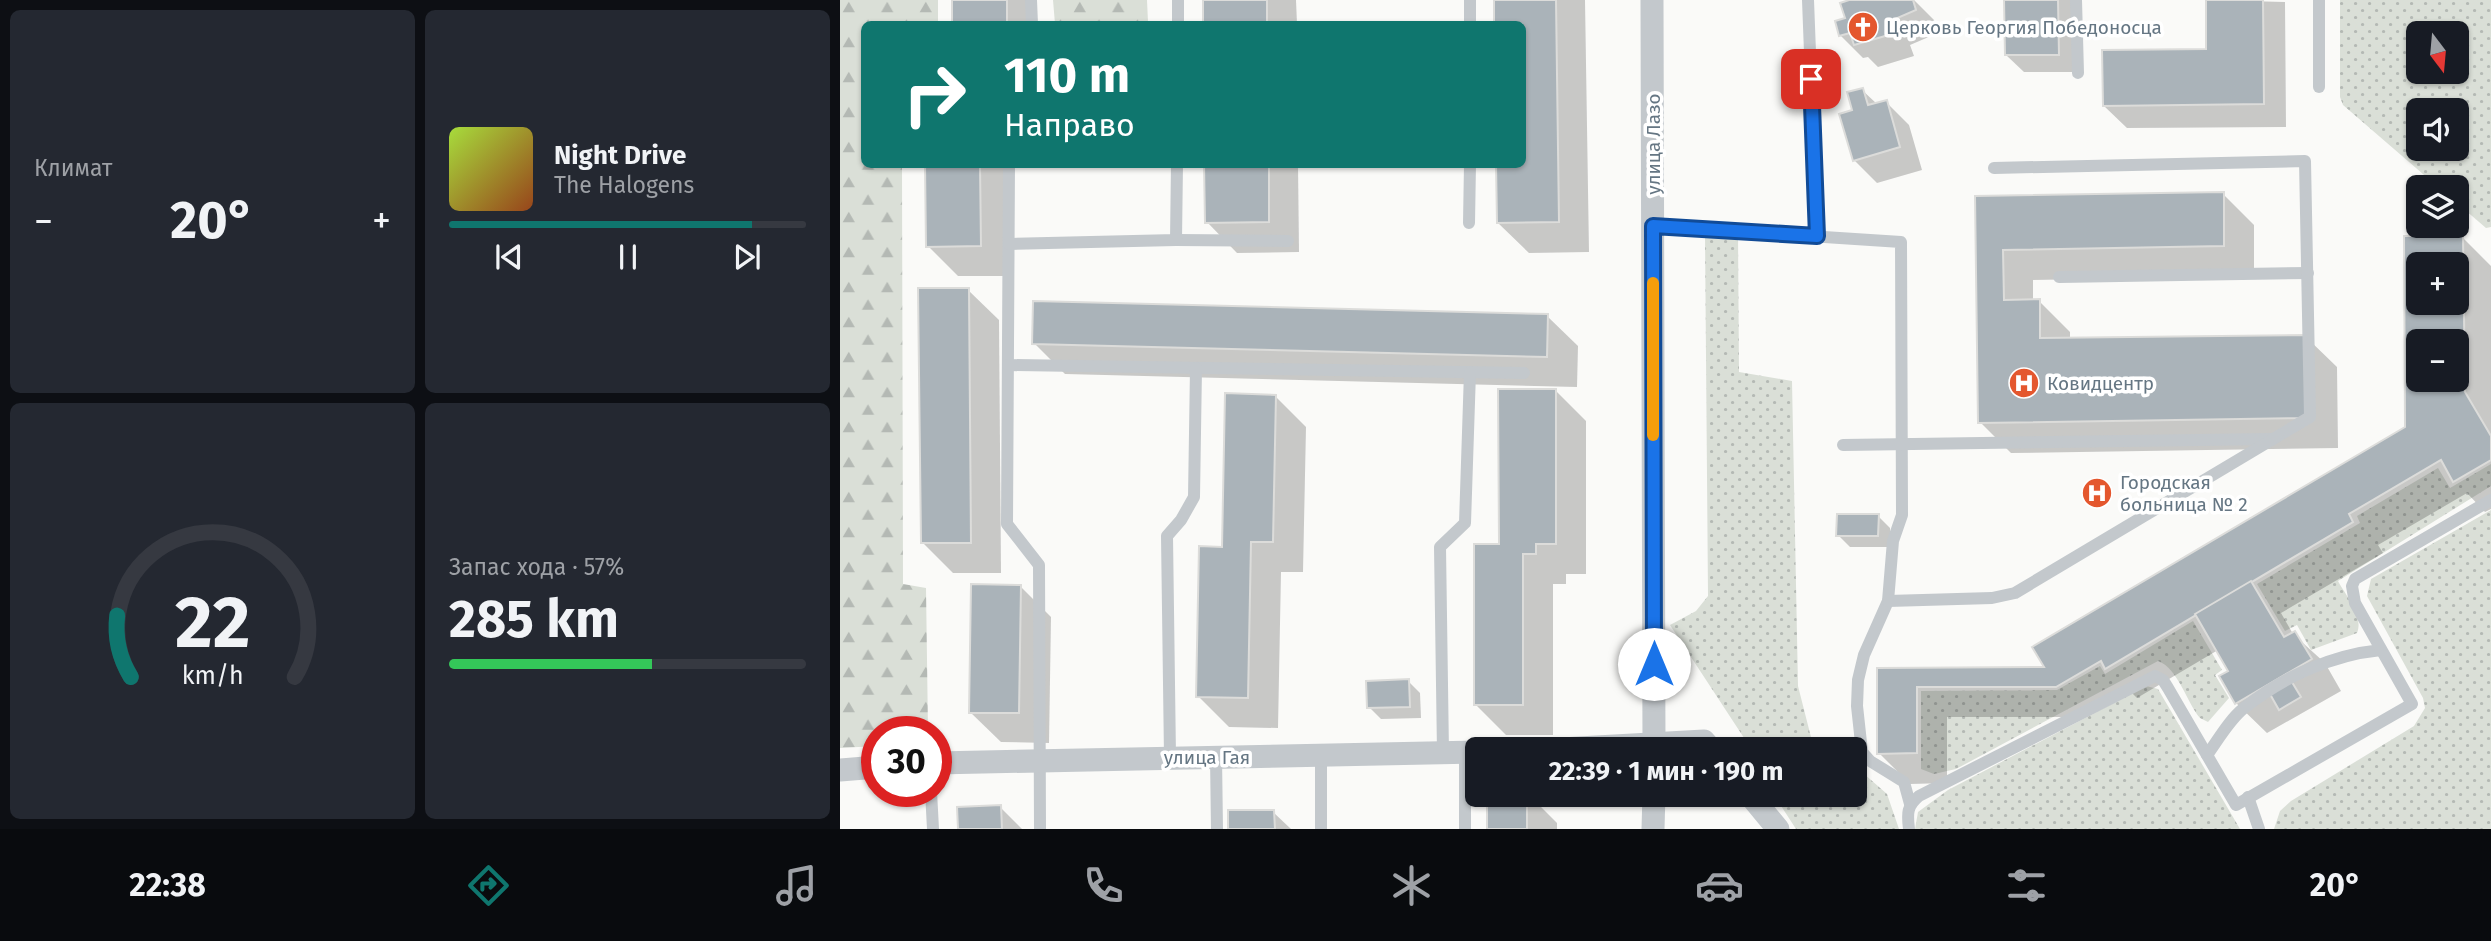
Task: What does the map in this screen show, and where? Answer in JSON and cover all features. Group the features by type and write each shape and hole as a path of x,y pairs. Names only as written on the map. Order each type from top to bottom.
{"street":[{"name":"улица Лазо","path":"1652,0 1654,737"},
{"name":"улица Гая","path":"952,762 1216,756 1321,757 1462,752"},
{"path":"840,769 861,768"},
{"path":"1653,829 1654,807"},
{"path":"1760,807 1779,829"}],"lane":[{"path":"1031,0 1032,21"},
{"path":"1178,0 1178,21"},
{"path":"1470,0 1470,21"},
{"path":"1808,0 1817,236"},
{"path":"2076,0 2078,73"},
{"path":"2319,0 2319,87"},
{"path":"1888,601 1992,598 2015,593 2310,417 2305,161 1994,168"},
{"path":"1009,168 1007,524 1039,565 1037,759 1040,829"},
{"path":"1176,240 1177,168"},
{"path":"1469,168 1469,223"},
{"path":"1653,226 1901,242 1902,515 1893,541 1888,601 1864,655 1858,680 1858,733 1862,752 1870,761 1904,782 1910,804"},
{"path":"1009,244 1176,240 1288,241"},
{"path":"2059,277 2308,274"},
{"path":"1008,365 1524,373"},
{"path":"1170,757 1167,536 1181,520 1194,497 1196,368"},
{"path":"1465,829 1462,752 1440,547 1465,523 1470,372"},
{"path":"1843,445 2273,439"},
{"path":"1909,829 1907,813 1910,804 1919,796 2150,677 2163,680 2236,805 2412,704 2355,603 2352,586 2355,579 2491,499"},
{"path":"2207,755 2237,715 2261,697 2333,658 2381,650"},
{"path":"1216,756 1217,829"},
{"path":"1321,757 1321,829"},
{"path":"2248,797 2259,829"},
{"path":"932,807 933,829"}],"green space":[{"path":"840,0 938,0 938,21 861,21 861,168 902,168 903,584 926,588 928,716 861,716 861,747 840,748"},
{"path":"1053,0 1147,0 1148,21 1055,21"},
{"path":"2340,0 2491,0 2491,227 2486,228 2469,213 2469,175 2424,175 2408,161 2469,161 2469,98 2406,98 2406,159 2343,105 2340,97"},
{"path":"1738,234 1739,372 1792,381 1798,686 1811,737 1743,737 1670,625 1696,611 1708,596 1705,235"},
{"path":"2491,464 2491,486 2338,581 2356,613 2359,626 2357,633 2311,650 2297,625 2285,631 2257,584 2360,523 2357,516 2438,468 2450,488"},
{"path":"2491,510 2491,829 2274,829 2280,811 2291,801 2414,726 2425,708 2423,698 2367,596 2371,579"},
{"path":"2193,621 2222,670 2215,675 2229,698 2208,722 2195,712 2171,671 2158,661 1956,769 1934,774 1921,769 1921,691 2057,690 2100,666 2105,674"},
{"path":"2146,686 2158,689 2240,829 1915,829 1918,812 1948,790"},
{"path":"1867,776 1887,794 1899,829 1796,829 1782,807 1867,807"}],"building":[{"path":"952,0 1007,0 1007,21 952,21"},
{"path":"1203,0 1267,0 1267,21 1203,21"},
{"path":"1494,0 1556,0 1559,222 1497,223 1496,168 1526,168 1526,21 1494,21"},
{"name":"Церковь Георгия Победоносца","path":"1849,0 1913,0 1916,10 1888,22 1892,34 1854,45 1850,33 1839,36 1835,21 1845,18 1840,3"},
{"path":"2004,0 2058,0 2059,55 2005,55"},
{"path":"2206,0 2263,0 2264,104 2103,106 2102,50 2206,49"},
{"path":"1863,88 1868,105 1887,100 1900,147 1853,161 1839,114 1852,110 1847,92"},
{"path":"925,168 980,168 981,246 926,247"},
{"path":"1204,168 1269,168 1269,222 1205,223"},
{"path":"2224,192 2224,246 2003,250 2004,300 2040,299 2040,338 2307,335 2308,418 1978,423 1975,196"},
{"path":"2404,236 2463,238 2463,252 2406,252 2406,315 2464,315 2464,329 2406,329 2406,392 2465,392 2491,436 2491,460 2453,482 2441,460 2349,514 2353,522 2105,669 2101,661 2056,687 1917,687 1917,753 1877,754 1877,668 2044,667 2032,647 2405,427"},
{"path":"918,288 969,288 971,543 921,543"},
{"path":"1033,301 1548,314 1547,357 1032,344"},
{"path":"1498,389 1556,389 1556,544 1536,544 1536,554 1523,554 1523,705 1474,705 1474,544 1499,544"},
{"path":"1225,393 1276,395 1273,542 1251,542 1248,698 1196,697 1199,546 1222,547"},
{"path":"1837,514 1879,514 1878,536 1836,536"},
{"path":"2251,581 2284,637 2295,631 2312,659 2235,704 2219,676 2228,671 2195,614"},
{"path":"971,584 1021,585 1019,713 969,713"},
{"path":"2287,674 2301,697 2279,710 2266,687"},
{"path":"1409,679 1410,707 1367,708 1366,681"},
{"path":"1001,805 1002,829 958,829 957,807"},
{"path":"1487,807 1527,807 1527,829 1487,829"},
{"path":"1228,810 1274,810 1275,829 1228,829"}],"slow traffic":[{"path":"1653,283 1653,435"}],"place":[{"name":"Церковь Георгия Победоносца","path":"1863,27"},
{"name":"Ковидцентр","path":"2024,383"},
{"name":"Городская больница № 2","path":"2097,493"}],"route":[{"path":"1654,664 1653,226 1817,236 1811,79"}]}
